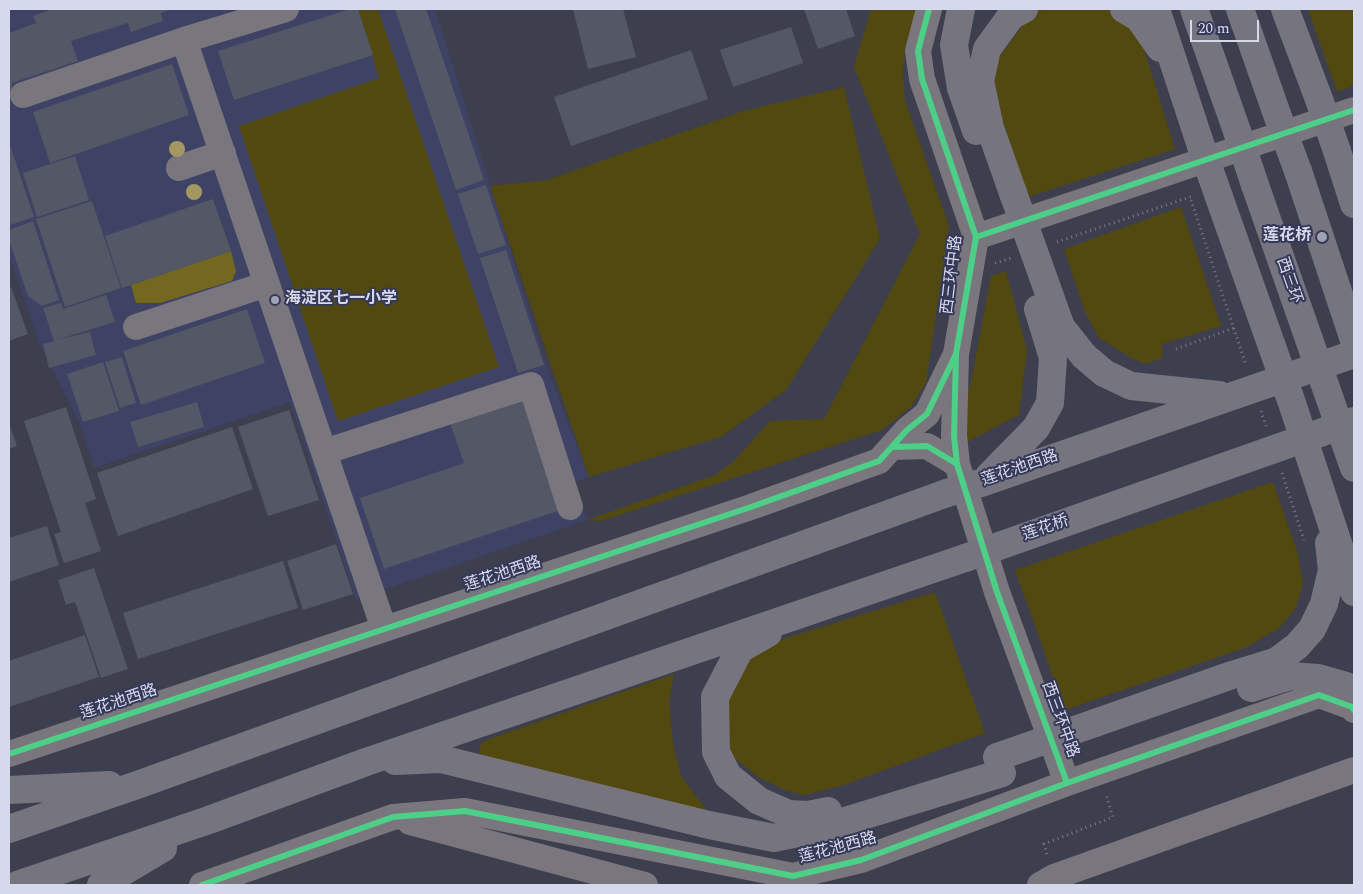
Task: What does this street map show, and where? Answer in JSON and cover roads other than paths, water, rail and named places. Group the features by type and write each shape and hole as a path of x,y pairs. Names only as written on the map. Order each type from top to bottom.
{"highway":[{"path":"961,9 954,45 961,88 1061,327 1084,356 1104,373 1131,386 1228,396"},
{"path":"984,482 1036,428 1050,403 1054,358 1007,197 980,81 987,49 1011,16 1024,9"},
{"path":"1124,9 1139,18 1179,76"},
{"path":"1156,9 1201,146 1292,403 1354,592"},
{"name":"西三环","path":"1194,9 1354,468"},
{"path":"1240,9 1298,171 1354,340"},
{"path":"1285,9 1320,102 1354,204"},
{"name":"莲花池西路","path":"9,829 140,784 947,493 984,482 1228,396 1354,354"},
{"name":"莲花桥","path":"801,613 965,558 1354,421"},
{"path":"366,762 441,759 774,838 826,827 1096,730 1232,674 1277,661 1297,646 1312,629 1324,604 1332,570 1326,506"},
{"path":"801,613 740,649 715,697 716,752 728,776 759,801 789,814 808,815 834,810 999,765"},
{"path":"17,885 209,820 366,762 801,613"},
{"path":"1096,730 1290,676 1318,678 1346,686 1354,691"},
{"path":"9,790 140,784"},
{"path":"100,885 209,820"}],"street":[{"path":"23,95 184,40 286,9"},
{"name":"西三环中路","path":"929,9 918,51 922,79 976,236 956,354 954,436 957,464 997,592 1067,783 1318,695 1354,710"},
{"path":"184,40 384,630"},
{"path":"976,236 1354,110"},
{"path":"179,168 223,153"},
{"path":"136,327 267,284"},
{"name":"莲花池西路","path":"9,754 751,507 879,461 907,430 927,414 956,354"},
{"path":"324,452 531,385 570,508"},
{"path":"893,447 926,446 957,464"},
{"path":"1047,881 1354,770"},
{"name":"莲花池西路","path":"202,885 393,817 466,811 793,876 861,860 1067,783"},
{"path":"393,817 645,885"}],"place":[{"name":"莲花桥","path":"1322,237"},
{"name":"海淀区七一小学","path":"275,300"}]}
